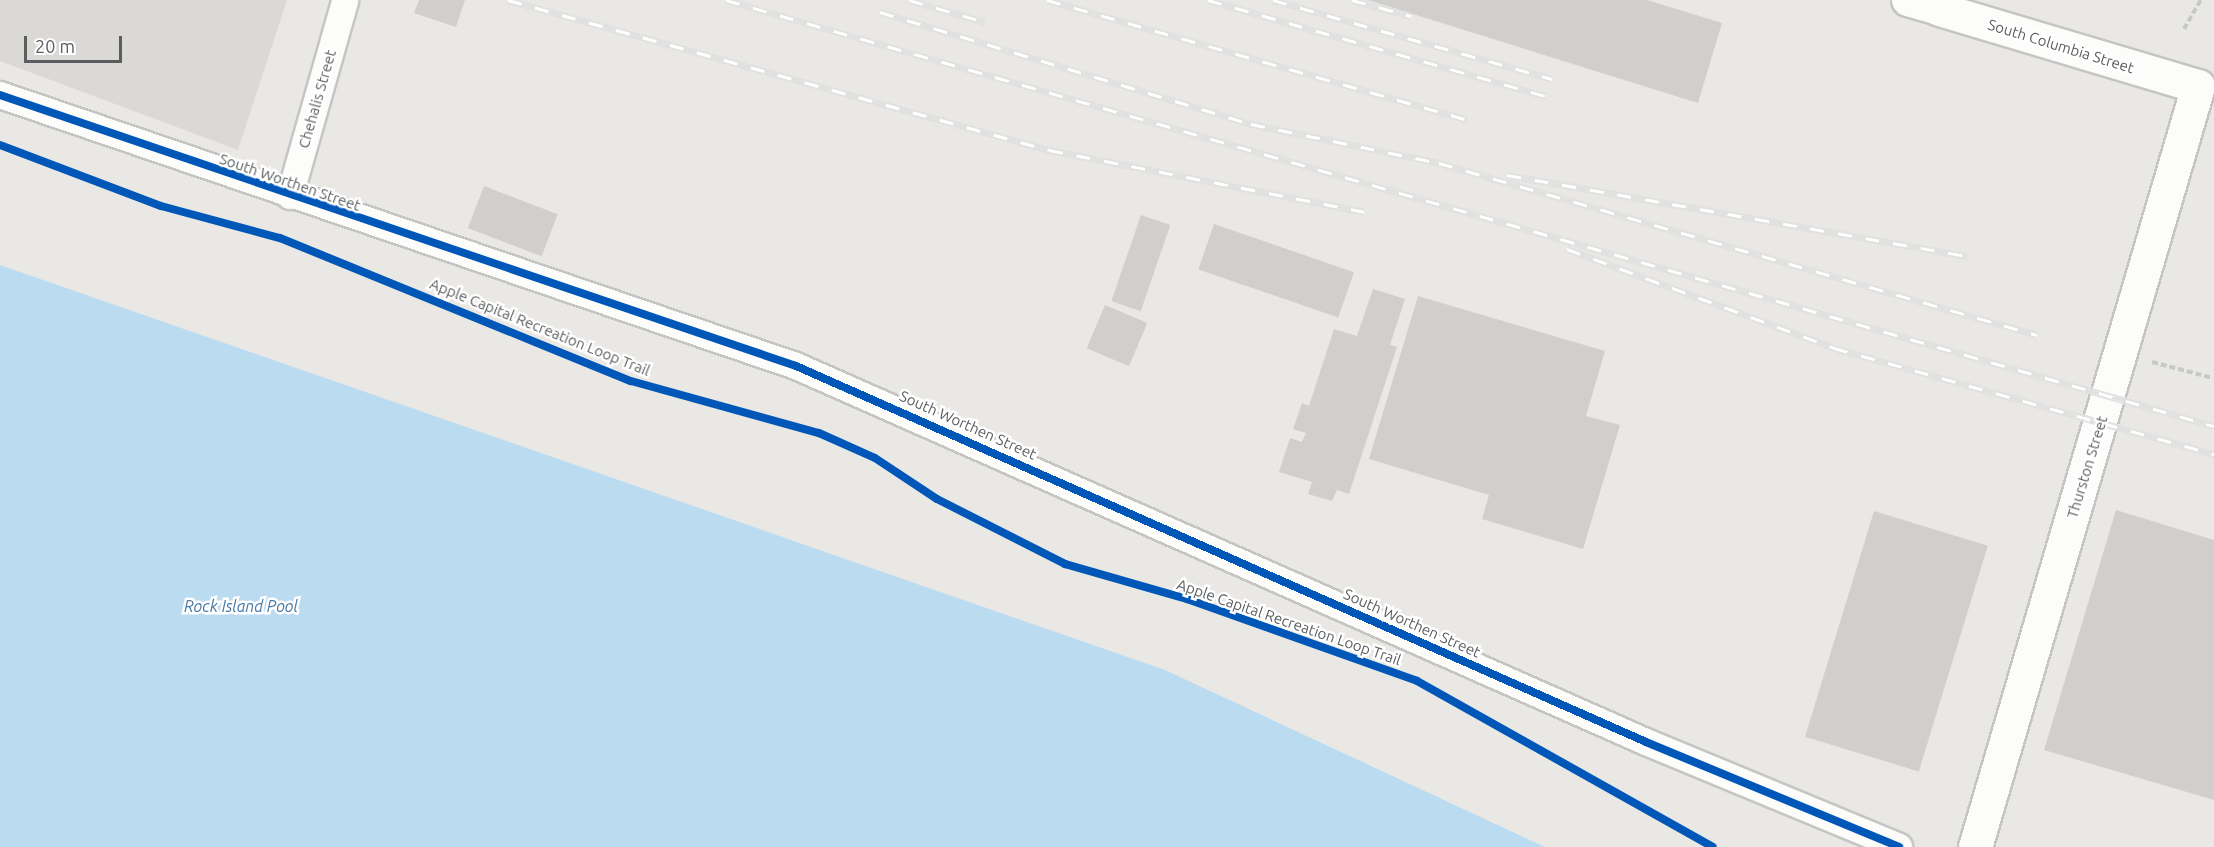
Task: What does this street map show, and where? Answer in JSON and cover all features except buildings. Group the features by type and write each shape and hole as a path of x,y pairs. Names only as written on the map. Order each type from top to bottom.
{"main road":[{"name":"South Columbia Street","path":"1941,5 2206,88"},
{"name":"Thurston Street","path":"1975,847 2206,88"}],"street":[{"name":"South Columbia Street","path":"1908,0 1941,5"},
{"name":"Chehalis Street","path":"290,196 345,1"},
{"name":"South Worthen Street","path":"0,95 290,196 796,366 1646,742 1899,847"}],"path":[{"path":"2184,29 2201,0"},
{"path":"2152,362 2213,378"}],"shaded area":[{"path":"0,0 287,0 238,150 0,61"}],"water":[{"name":"Rock Island Pool","path":"0,265 1165,670 1545,847 0,847"}],"railway":[{"path":"508,0 1049,150 1364,212"},
{"path":"726,0 2214,426"},
{"path":"909,0 985,22"},
{"path":"1047,0 1467,120"},
{"path":"1208,0 1546,96"},
{"path":"1273,0 1552,79"},
{"path":"1352,0 1411,16"},
{"path":"880,12 1251,124 1439,163 2037,335"},
{"path":"1507,175 1968,256"},
{"path":"1567,249 1834,348 2214,454"}],"cycle path":[{"path":"0,95 796,366 1646,742 1899,847"},
{"name":"Apple Capital Recreation Loop Trail","path":"0,145 161,206 280,238 631,381 819,433 875,458 937,499 1065,564 1187,599 1417,681 1713,847"}]}
